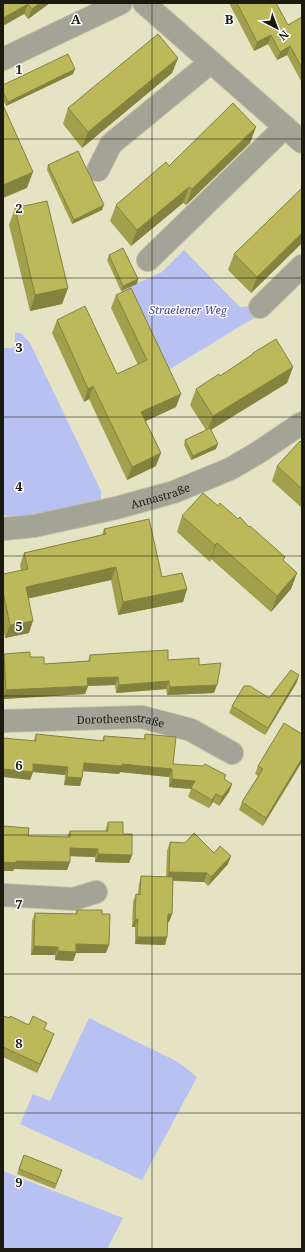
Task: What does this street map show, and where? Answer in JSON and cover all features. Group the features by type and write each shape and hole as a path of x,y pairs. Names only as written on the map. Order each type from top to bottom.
{"street":[{"path":"3,59 121,3"},
{"path":"144,3 302,142"},
{"path":"98,170 111,144 211,62"},
{"path":"148,260 285,127"},
{"path":"260,307 302,266"},
{"name":"Annastraße","path":"3,529 42,524 116,508 174,492 230,469 259,452 302,422"},
{"name":"Dorotheenstraße","path":"3,721 142,717 191,730 232,753"},
{"path":"3,895 74,900 96,892"}],"green space":[{"name":"Straelener Weg","path":"184,250 240,307 252,306 257,316 162,374 121,291 162,272"},
{"path":"15,332 22,334 30,343 101,491 101,499 94,504 48,514 22,516 3,515 3,348 15,348"},
{"path":"89,1018 178,1062 197,1077 142,1180 20,1124 33,1094 50,1101"},
{"path":"3,1171 123,1218 107,1249 3,1249"}],"building":[{"path":"3,3 40,3 32,9 28,4 3,18"},
{"path":"237,3 276,3 288,25 302,17 302,68 290,46 280,52 271,35 257,42"},
{"path":"158,34 178,58 88,132 68,108"},
{"path":"68,54 75,69 8,102 3,92 3,85"},
{"path":"233,103 256,127 192,189 189,187 137,230 116,205 166,162 169,166"},
{"path":"3,105 33,172 3,185"},
{"path":"78,151 104,205 74,220 48,165"},
{"path":"302,188 302,233 257,277 234,254"},
{"path":"47,201 68,288 35,295 15,208"},
{"path":"123,248 138,279 123,286 109,255"},
{"path":"131,288 181,394 141,412 161,453 132,467 93,386 88,389 57,320 85,306 117,374 147,360 116,295"},
{"path":"276,339 293,367 213,416 196,389 219,374 220,376"},
{"path":"210,428 218,444 193,456 185,440"},
{"path":"300,441 302,443 302,489 277,466"},
{"path":"203,493 218,506 220,503 238,519 240,517 249,527 250,526 285,557 283,560 297,573 277,596 217,543 215,545 182,516"},
{"path":"149,519 162,577 182,573 187,589 123,602 116,567 26,587 33,621 10,625 3,592 3,574 28,569 24,553 106,534 104,529"},
{"path":"168,650 168,660 199,658 199,665 221,663 217,685 170,687 169,681 119,685 118,677 87,678 88,686 6,690 4,654 30,652 30,657 44,657 44,664 90,661 90,655"},
{"path":"291,670 299,675 268,728 232,706 244,686 250,686 269,698"},
{"path":"284,723 302,734 302,758 266,818 242,802 263,769 258,766"},
{"path":"36,734 104,741 104,736 145,739 145,734 176,737 173,764 203,766 205,764 226,775 224,779 232,784 222,797 216,794 212,800 191,788 195,781 172,779 172,769 122,764 122,766 84,763 82,778 67,777 68,767 33,764 33,772 3,769 3,738 36,741"},
{"path":"108,822 123,822 123,834 132,834 132,855 98,854 98,849 70,848 70,862 3,862 3,826 29,828 28,836 70,837 70,831 108,831"},
{"path":"194,833 214,853 220,846 231,856 211,877 207,873 169,872 170,842 185,843"},
{"path":"141,876 173,877 172,914 168,914 167,937 137,937 138,919 135,919 136,894 140,895"},
{"path":"77,910 102,910 102,914 110,914 109,945 76,944 76,952 58,951 58,947 34,946 35,913 77,914"},
{"path":"3,1016 10,1018 10,1016 29,1025 33,1016 47,1023 44,1029 54,1034 40,1064 3,1047"},
{"path":"24,1155 62,1170 56,1184 19,1169"}]}
